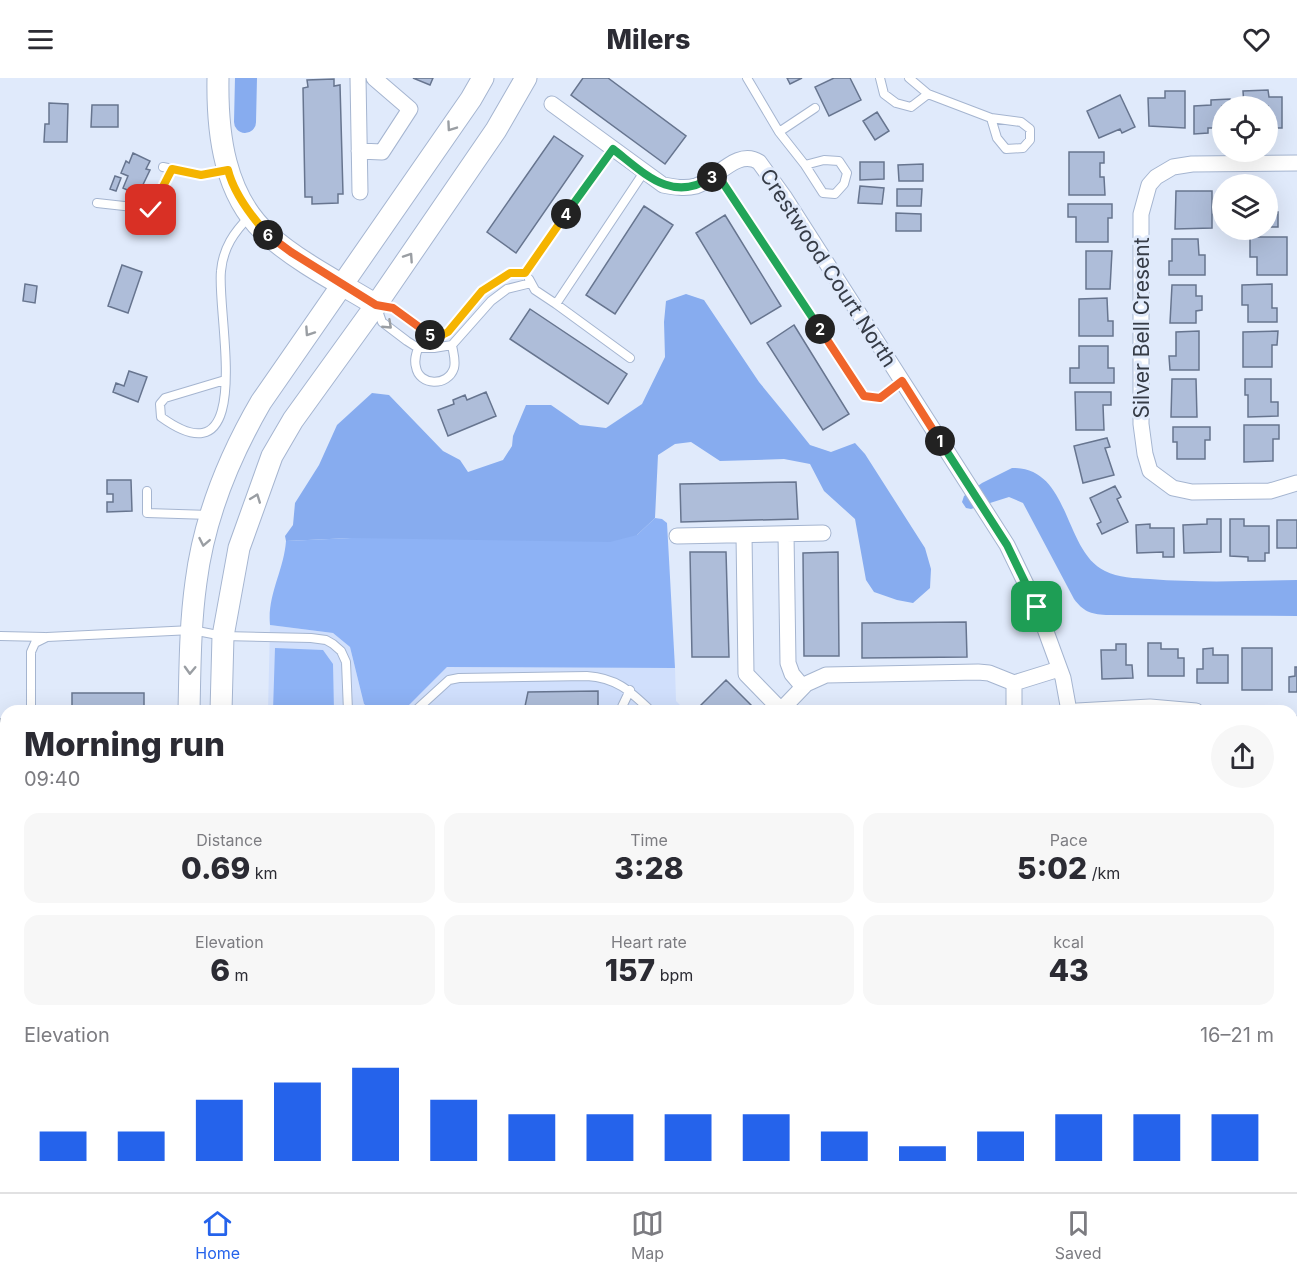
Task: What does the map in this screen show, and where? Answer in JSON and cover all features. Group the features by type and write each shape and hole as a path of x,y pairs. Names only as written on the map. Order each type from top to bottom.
{"main road":[{"path":"218,78 221,141 235,188 251,215 267,234 291,252 376,305"},
{"path":"189,705 196,581 206,530 240,438 261,402 471,99 483,78"},
{"path":"221,705 223,636 239,548 273,456 294,420 496,130 526,78"}],"street":[{"path":"358,78 360,192"},
{"path":"359,151 382,152 410,109 374,78"},
{"name":"Crestwood Court North","path":"552,104 663,185 683,188 695,186 738,160 753,158 759,162 785,198 1007,545 1037,607 1059,669 1068,705"},
{"name":"Silver Bell Cresent","path":"1297,163 1192,164 1173,167 1156,177 1149,185 1141,214 1141,424 1150,471 1173,488 1192,492 1270,491 1297,483"},
{"path":"676,536 823,533"},
{"path":"786,534 788,663 792,674 803,687"},
{"path":"744,535 746,674 776,705"},
{"path":"786,705 803,687 826,675 978,672 989,673 1014,683 1059,669"},
{"path":"1014,683 1014,705"}],"lane":[{"path":"747,78 779,132 823,193 835,194 844,184 848,172 839,162 824,160 805,165"},
{"path":"880,78 884,94 896,103 911,107 928,94"},
{"path":"909,78 928,94 991,117 1021,122 1030,129 1030,140 1023,148 1006,149 996,138 991,117"},
{"path":"779,132 814,108"},
{"path":"525,273 613,149"},
{"path":"163,167 201,175 228,170"},
{"path":"97,203 151,210 172,169"},
{"path":"556,304 644,172"},
{"path":"717,174 864,396 880,398 902,381"},
{"path":"225,380 165,398 160,404 161,417 191,433 201,434 217,425 224,396 225,380 226,342 220,271 231,238 251,215"},
{"path":"525,273 510,273 482,291 448,332 438,337 433,337 393,308 376,305 382,322 418,348 434,348 452,345 494,299 507,290 531,283"},
{"path":"525,273 535,290 630,358"},
{"path":"487,288 494,299"},
{"path":"418,348 415,359 417,372 422,378 438,382 447,378 454,366 452,345"},
{"path":"147,491 147,513 211,516"},
{"path":"0,636 46,637 192,630 223,636 326,640 341,651 346,662 348,705"},
{"path":"31,705 31,652 35,643 46,637"},
{"path":"421,705 448,680 459,678 594,676 615,681 630,690 645,705"},
{"path":"623,705 630,690"}],"shaded area":[{"path":"686,294 704,300 759,382 810,445 831,452 855,443 865,454 925,548 931,569 930,588 913,603 874,592 866,580 855,519 824,491 810,464 784,459 720,461 691,442 675,444 658,455 655,518 637,535 610,542 351,538 286,541 285,536 293,525 295,503 319,465 337,425 372,393 389,395 443,451 460,460 468,472 503,460 512,446 513,436 526,405 551,405 580,425 606,428 642,404 665,357 666,301"},
{"path":"1012,468 1031,471 1046,481 1056,495 1081,546 1091,561 1105,571 1127,577 1168,580 1297,580 1297,616 1106,615 1087,611 1074,599 1023,503 1009,497 971,509 966,508 962,502 964,496 982,483"},
{"path":"655,518 667,523 675,668 447,667 409,705 365,705 350,647 333,633 270,625 271,603 286,541 351,538 637,535"},
{"path":"270,625 333,633 350,647 365,705 268,705"},
{"path":"275,648 323,650 333,664 334,705 273,705"},
{"path":"447,667 675,668 676,701 680,705 406,705"}],"building":[{"path":"413,78 433,78 430,85"},
{"path":"583,78 608,78 686,136 665,164 571,95"},
{"path":"787,78 802,78 790,84"},
{"path":"834,78 850,78 861,100 829,116 815,87"},
{"path":"334,79 334,86 340,85 343,194 338,194 338,203 312,204 312,197 305,197 303,88 308,87 307,80"},
{"path":"1268,90 1269,96 1243,96 1243,91"},
{"path":"1165,91 1185,91 1185,128 1149,126 1148,98 1165,98"},
{"path":"1120,95 1135,127 1122,133 1120,129 1099,138 1087,111"},
{"path":"1278,97 1282,97 1282,128 1278,128"},
{"path":"1211,100 1212,128 1208,128 1208,133 1194,134 1194,106 1211,105"},
{"path":"49,103 68,104 67,142 44,142 45,124 49,124"},
{"path":"92,105 118,105 118,127 91,127"},
{"path":"877,112 889,131 875,140 863,121"},
{"path":"554,136 583,156 516,253 487,232"},
{"path":"1069,152 1104,152 1104,163 1100,163 1100,177 1104,177 1105,195 1069,195"},
{"path":"133,153 150,161 146,169 150,170 138,195 123,188 128,176 121,173 126,161 129,163"},
{"path":"860,162 884,162 884,179 860,180"},
{"path":"923,164 923,181 899,181 898,165"},
{"path":"115,176 121,178 116,191 110,189"},
{"path":"860,186 884,188 882,204 858,203"},
{"path":"897,189 922,189 921,206 897,206"},
{"path":"1176,191 1212,191 1212,228 1175,229"},
{"path":"1068,204 1112,204 1112,218 1108,218 1108,242 1076,242 1076,217 1068,217"},
{"path":"644,206 673,225 615,314 586,295"},
{"path":"896,213 921,214 921,231 896,231"},
{"path":"725,215 781,306 751,324 696,233"},
{"path":"1278,237 1287,237 1287,275 1257,275 1257,257 1250,257 1250,240 1278,240"},
{"path":"1172,239 1198,239 1199,255 1205,255 1205,275 1169,275 1169,261 1172,261"},
{"path":"1086,251 1112,251 1110,289 1086,289"},
{"path":"122,265 142,272 128,313 108,306"},
{"path":"25,284 37,286 35,303 23,301"},
{"path":"1272,284 1272,308 1277,308 1277,322 1248,322 1248,305 1242,305 1242,285"},
{"path":"1172,285 1196,285 1196,296 1202,296 1202,310 1196,311 1196,323 1170,323"},
{"path":"1107,298 1108,321 1113,321 1113,336 1079,336 1079,299"},
{"path":"530,309 627,374 608,404 510,339"},
{"path":"794,325 849,414 823,430 767,343"},
{"path":"1199,331 1199,370 1170,370 1169,356 1176,356 1176,332"},
{"path":"1278,331 1277,345 1272,345 1272,367 1243,367 1243,332"},
{"path":"1079,346 1108,346 1108,368 1114,368 1114,383 1070,383 1070,368 1079,368"},
{"path":"129,371 147,377 138,402 113,392 116,383 124,386"},
{"path":"1172,379 1196,379 1197,417 1171,417"},
{"path":"1245,379 1271,379 1271,402 1278,402 1278,416 1248,417"},
{"path":"486,392 496,416 448,436 438,410 454,404 453,400 465,395 467,400"},
{"path":"1075,392 1111,392 1111,405 1103,405 1104,430 1076,430"},
{"path":"1244,425 1279,425 1279,439 1273,439 1273,461 1244,462"},
{"path":"1173,427 1210,427 1210,440 1205,440 1205,459 1177,459 1177,442 1173,442"},
{"path":"1107,438 1110,447 1105,448 1114,475 1083,483 1074,446"},
{"path":"107,480 131,480 132,511 107,512 107,502 113,502 113,494 107,494"},
{"path":"796,482 798,519 681,522 680,484"},
{"path":"1115,486 1121,497 1117,499 1128,522 1102,534 1097,524 1101,522 1090,498"},
{"path":"1207,519 1221,519 1221,552 1184,553 1183,525 1207,524"},
{"path":"1230,519 1244,519 1244,526 1269,526 1269,553 1265,553 1265,561 1248,561 1248,557 1230,556"},
{"path":"1277,520 1297,520 1297,548 1277,548"},
{"path":"1150,524 1150,528 1174,528 1174,557 1163,557 1163,552 1137,553 1136,525"},
{"path":"690,552 726,552 729,657 692,657"},
{"path":"838,552 839,656 804,656 803,553"},
{"path":"966,622 967,657 862,658 862,623"},
{"path":"1148,643 1161,643 1161,649 1178,649 1178,658 1184,658 1184,676 1148,676"},
{"path":"1116,644 1126,644 1126,665 1132,665 1133,678 1102,679 1101,650 1116,650"},
{"path":"1213,648 1213,655 1228,655 1228,683 1197,683 1197,669 1203,669 1203,649"},
{"path":"1242,648 1272,648 1272,690 1242,690"},
{"path":"1295,667 1297,667 1297,692 1289,692 1289,677 1295,676"},
{"path":"726,680 751,705 701,705"},
{"path":"598,691 598,705 525,705 528,692"},
{"path":"72,693 144,693 144,705 72,705"}],"waterway":[{"path":"245,122 246,78"}],"route":[{"path":"151,210 172,169 201,175 228,170 245,207 267,234 291,252 376,305 393,308 433,337 438,337 448,332 482,291 510,273 525,273 613,149 663,185 683,188 695,186 717,174 864,396 880,398 902,381 1007,545 1037,607"}]}
